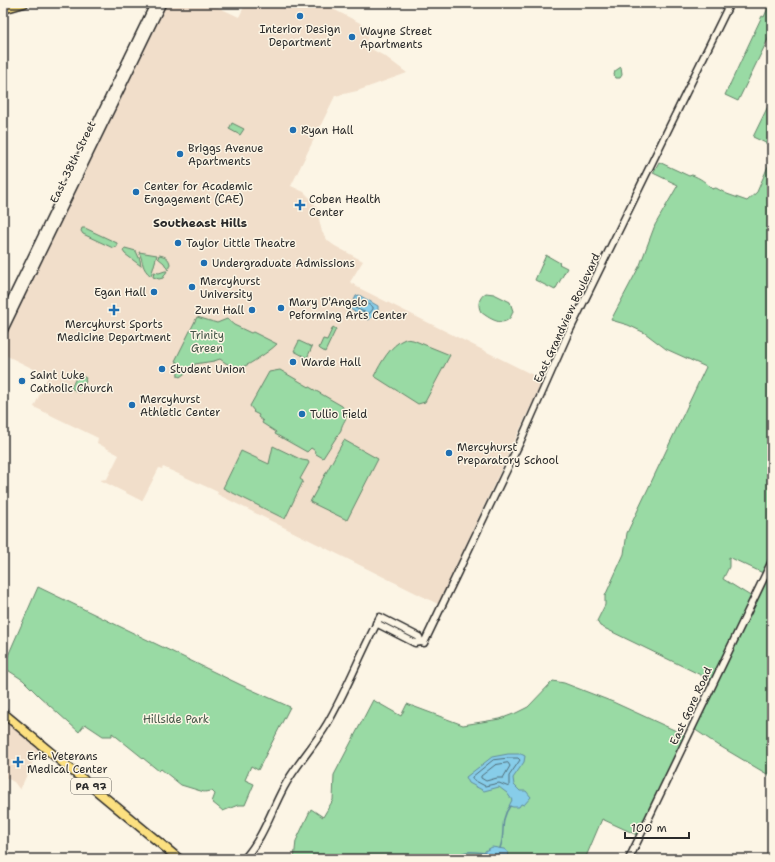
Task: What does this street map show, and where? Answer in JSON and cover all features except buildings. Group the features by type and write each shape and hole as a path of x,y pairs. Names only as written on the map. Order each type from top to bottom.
{"main road":[{"path":"3,9 24,3"},
{"name":"East 38th Street","path":"3,317 155,3"},
{"name":"East 38th Street","path":"3,331 162,3"},
{"name":"PA 97","path":"3,713 179,859"}],"street":[{"name":"East Grandview Boulevard","path":"423,642 520,443 567,336 730,3"},
{"name":"East Gore Road","path":"629,859 772,561"},
{"path":"244,859 262,834 280,794 291,776 317,741 332,716 380,617 419,637 423,642"},
{"path":"376,624 415,643 423,642"}],"shaded area":[{"name":"Mercyhurst University","path":"165,3 209,3 239,17 246,3 321,3 372,29 364,45 386,57 407,73 357,91 335,96 291,186 304,192 316,206 322,232 328,241 363,261 350,282 355,286 543,380 438,604 217,494 218,492 163,467 162,469 159,468 142,501 100,480 107,479 119,455 97,443 98,438 34,407 48,376 3,354 3,338"},
{"name":"Erie Veterans Medical Center","path":"3,718 39,748 20,790 14,782 3,776"}],"green space":[{"path":"768,8 772,10 772,31 738,101 725,95 762,16 764,17"},
{"path":"621,67 622,75 620,78 616,78 614,75 615,71"},
{"path":"772,98 772,146 753,137"},
{"path":"232,123 244,129 240,135 229,129"},
{"path":"772,157 772,553 763,573 729,557 729,567 723,579 752,597 711,680 600,626 597,621 605,605 605,596 624,554 627,533 706,367 666,349 645,333 628,325 611,320 640,265 655,225 678,185 653,173 659,162 689,176 692,175 698,177 712,189 716,188 727,194 747,201 757,192"},
{"path":"82,228 117,243 117,247 113,248 83,234 81,231"},
{"path":"125,248 136,251 141,266 125,254 123,251"},
{"path":"139,252 157,255 151,276 144,268"},
{"path":"159,255 169,260 170,264 168,270 164,263 158,258"},
{"path":"546,255 567,268 555,290 535,280"},
{"path":"167,271 163,278 159,279 153,277 154,272 159,273"},
{"path":"486,293 494,294 510,302 513,311 511,317 503,322 499,322 481,312 479,301"},
{"name":"Trinity Green","path":"197,317 217,323 227,319 234,325 251,333 253,332 277,344 245,366 231,366 220,359 195,364 180,377 178,376 177,362 175,361"},
{"path":"333,327 336,329 325,352 319,348 323,339 327,340"},
{"path":"405,339 413,340 450,355 425,402 418,404 374,376 390,350"},
{"path":"299,341 312,347 307,358 294,351"},
{"name":"Tullio Field","path":"280,370 342,406 347,411 347,416 341,430 323,458 316,454 311,448 307,452 275,434 276,432 262,423 263,421 258,417 259,415 253,412 254,411 250,406 269,372"},
{"path":"78,374 86,378 80,393 71,388"},
{"path":"344,440 378,459 347,520 310,502"},
{"path":"273,446 302,460 308,461 309,463 300,479 303,481 285,519 223,488 241,451 269,464"},
{"path":"772,565 772,777 694,729"},
{"name":"Hillside Park","path":"38,587 241,685 290,707 258,770 251,766 245,780 254,784 245,805 238,805 223,811 212,802 215,794 212,791 204,792 181,785 161,769 159,771 112,733 112,736 103,736 85,724 79,732 23,680 3,667"},
{"path":"553,681 564,683 613,702 685,735 637,835 602,819 585,859 294,859 296,841 311,809 323,817 333,800 334,775 373,700 401,716 407,704 463,725 500,719 516,713 528,707"}],"water":[{"path":"359,295 378,306 378,310 369,320 350,309 356,296"},
{"path":"508,754 521,754 525,756 524,762 513,778 514,785 520,791 526,791 531,797 524,805 521,804 519,807 509,806 512,800 507,793 499,787 484,791 469,783 466,777 492,757"},
{"path":"492,847 504,849 508,852 507,859 486,859 484,855 485,851"}],"waterway":[{"path":"500,848 503,837 505,817 510,806"},
{"path":"455,859 465,852 485,853"}],"place":[{"name":"Interior Design Department","path":"300,16"},
{"name":"Wayne Street Apartments","path":"352,37"},
{"name":"Ryan Hall","path":"293,130"},
{"name":"Briggs Avenue Apartments","path":"180,154"},
{"name":"Center for Academic Engagement (CAE)","path":"136,192"},
{"name":"Coben Health Center","path":"300,205"},
{"name":"Taylor Little Theatre","path":"178,243"},
{"name":"Undergraduate Admissions","path":"204,263"},
{"name":"Mercyhurst University","path":"192,287"},
{"name":"Egan Hall","path":"154,292"},
{"name":"Mary D'Angelo Peforming Arts Center","path":"281,308"},
{"name":"Mercyhurst Sports Medicine Department","path":"114,310"},
{"name":"Zurn Hall","path":"252,310"},
{"name":"Warde Hall","path":"293,362"},
{"name":"Student Union","path":"162,369"},
{"name":"Saint Luke Catholic Church","path":"22,381"},
{"name":"Mercyhurst Athletic Center","path":"132,405"},
{"name":"Tullio Field","path":"302,414"},
{"name":"Mercyhurst Preparatory School","path":"449,453"},
{"name":"Erie Veterans Medical Center","path":"18,762"}],"district":[{"name":"Southeast Hills","path":"200,223"}]}
